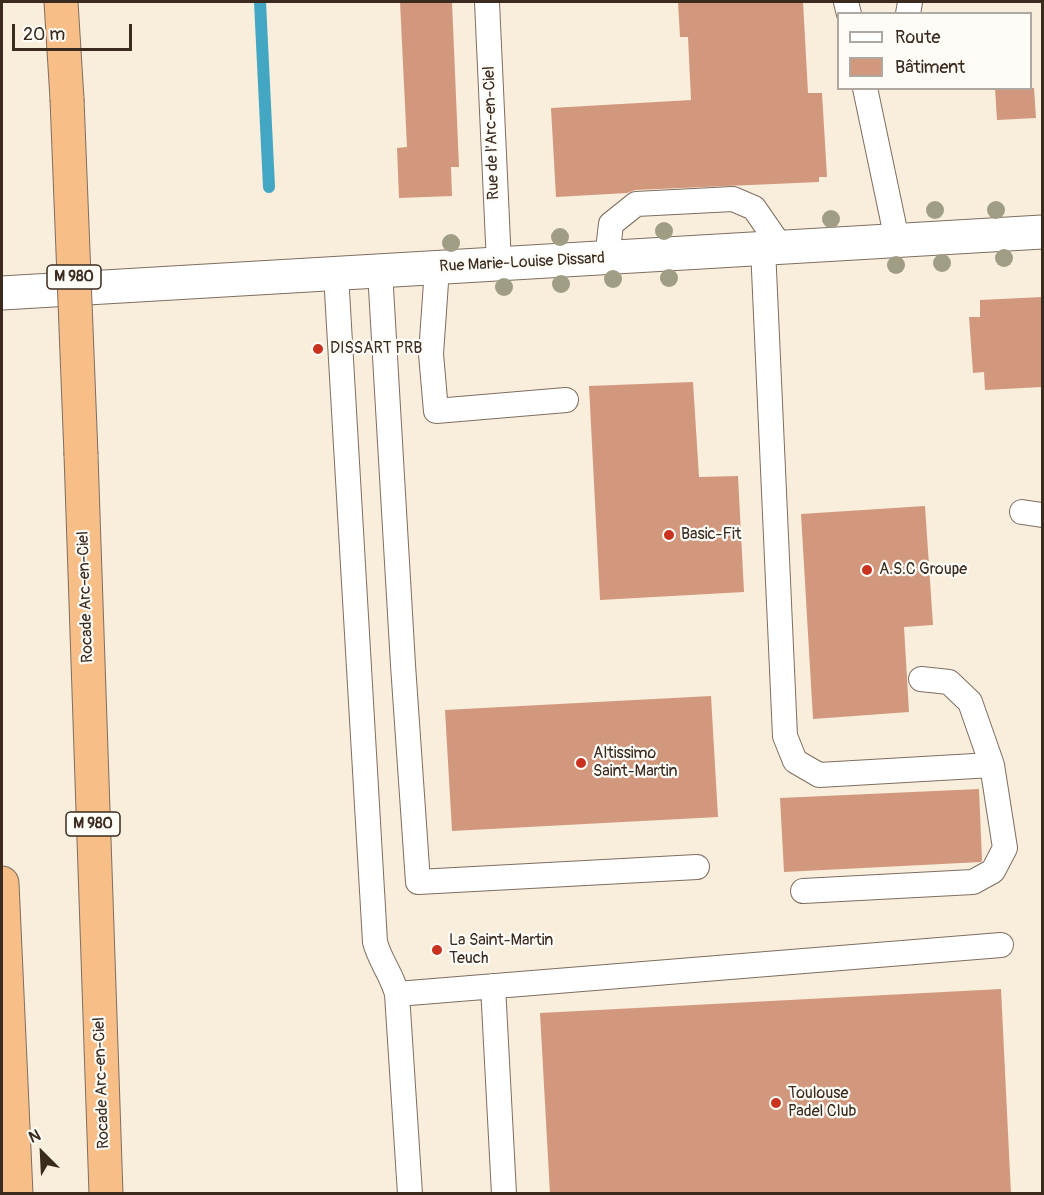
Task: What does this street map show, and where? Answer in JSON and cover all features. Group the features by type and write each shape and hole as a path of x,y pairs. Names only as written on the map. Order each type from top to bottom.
{"highway":[{"name":"Rocade Arc-en-Ciel","path":"61,2 81,455 106,1194"},
{"path":"2,883 16,1194"}],"street":[{"name":"Rue Marie-Louise Dissard","path":"2,293 1042,232"}],"lane":[{"name":"Rue de l'Arc-en-Ciel","path":"487,2 499,264"},
{"path":"865,90 897,240"},
{"path":"607,258 611,224 636,204 681,201 734,199 754,208 772,248 785,736 795,761 819,775 992,765"},
{"path":"437,268 431,354 436,411 566,400"},
{"path":"380,272 402,665 418,882 697,867"},
{"path":"336,274 375,942 377,951 391,975 397,994 410,1194"},
{"path":"803,891 973,882 993,871 1005,848 992,765 970,702 949,682 921,680"},
{"path":"397,994 1001,945"},
{"path":"493,986 504,1194"}],"building":[{"path":"400,2 452,2 459,167 451,167 452,196 399,198 397,148 407,147"},
{"path":"678,2 803,2 808,93 822,93 827,177 819,177 819,182 635,190 627,193 556,197 551,108 691,100 688,37 680,37"},
{"path":"1034,88 1036,118 997,120 995,90 1032,90"},
{"path":"1042,297 1042,387 985,390 984,372 973,373 969,317 980,317 980,300"},
{"name":"Basic-Fit","path":"693,382 699,477 738,476 744,592 600,600 589,386"},
{"name":"A.S.C Groupe","path":"925,506 933,625 904,627 909,712 813,719 801,514"},
{"name":"Altissimo Saint-Martin","path":"711,696 718,817 452,831 445,710"},
{"path":"979,789 981,862 784,872 780,798"},
{"name":"Toulouse Padel Club","path":"1001,989 1011,1194 550,1194 540,1013"}],"waterway":[{"path":"260,2 269,187"}],"place":[{"name":"DISSART PRB","path":"318,349"},
{"name":"Basic-Fit","path":"669,535"},
{"name":"A.S.C Groupe","path":"867,570"},
{"name":"Altissimo Saint-Martin","path":"581,763"},
{"name":"La Saint-Martin Teuch","path":"437,950"},
{"name":"Toulouse Padel Club","path":"776,1103"}]}
